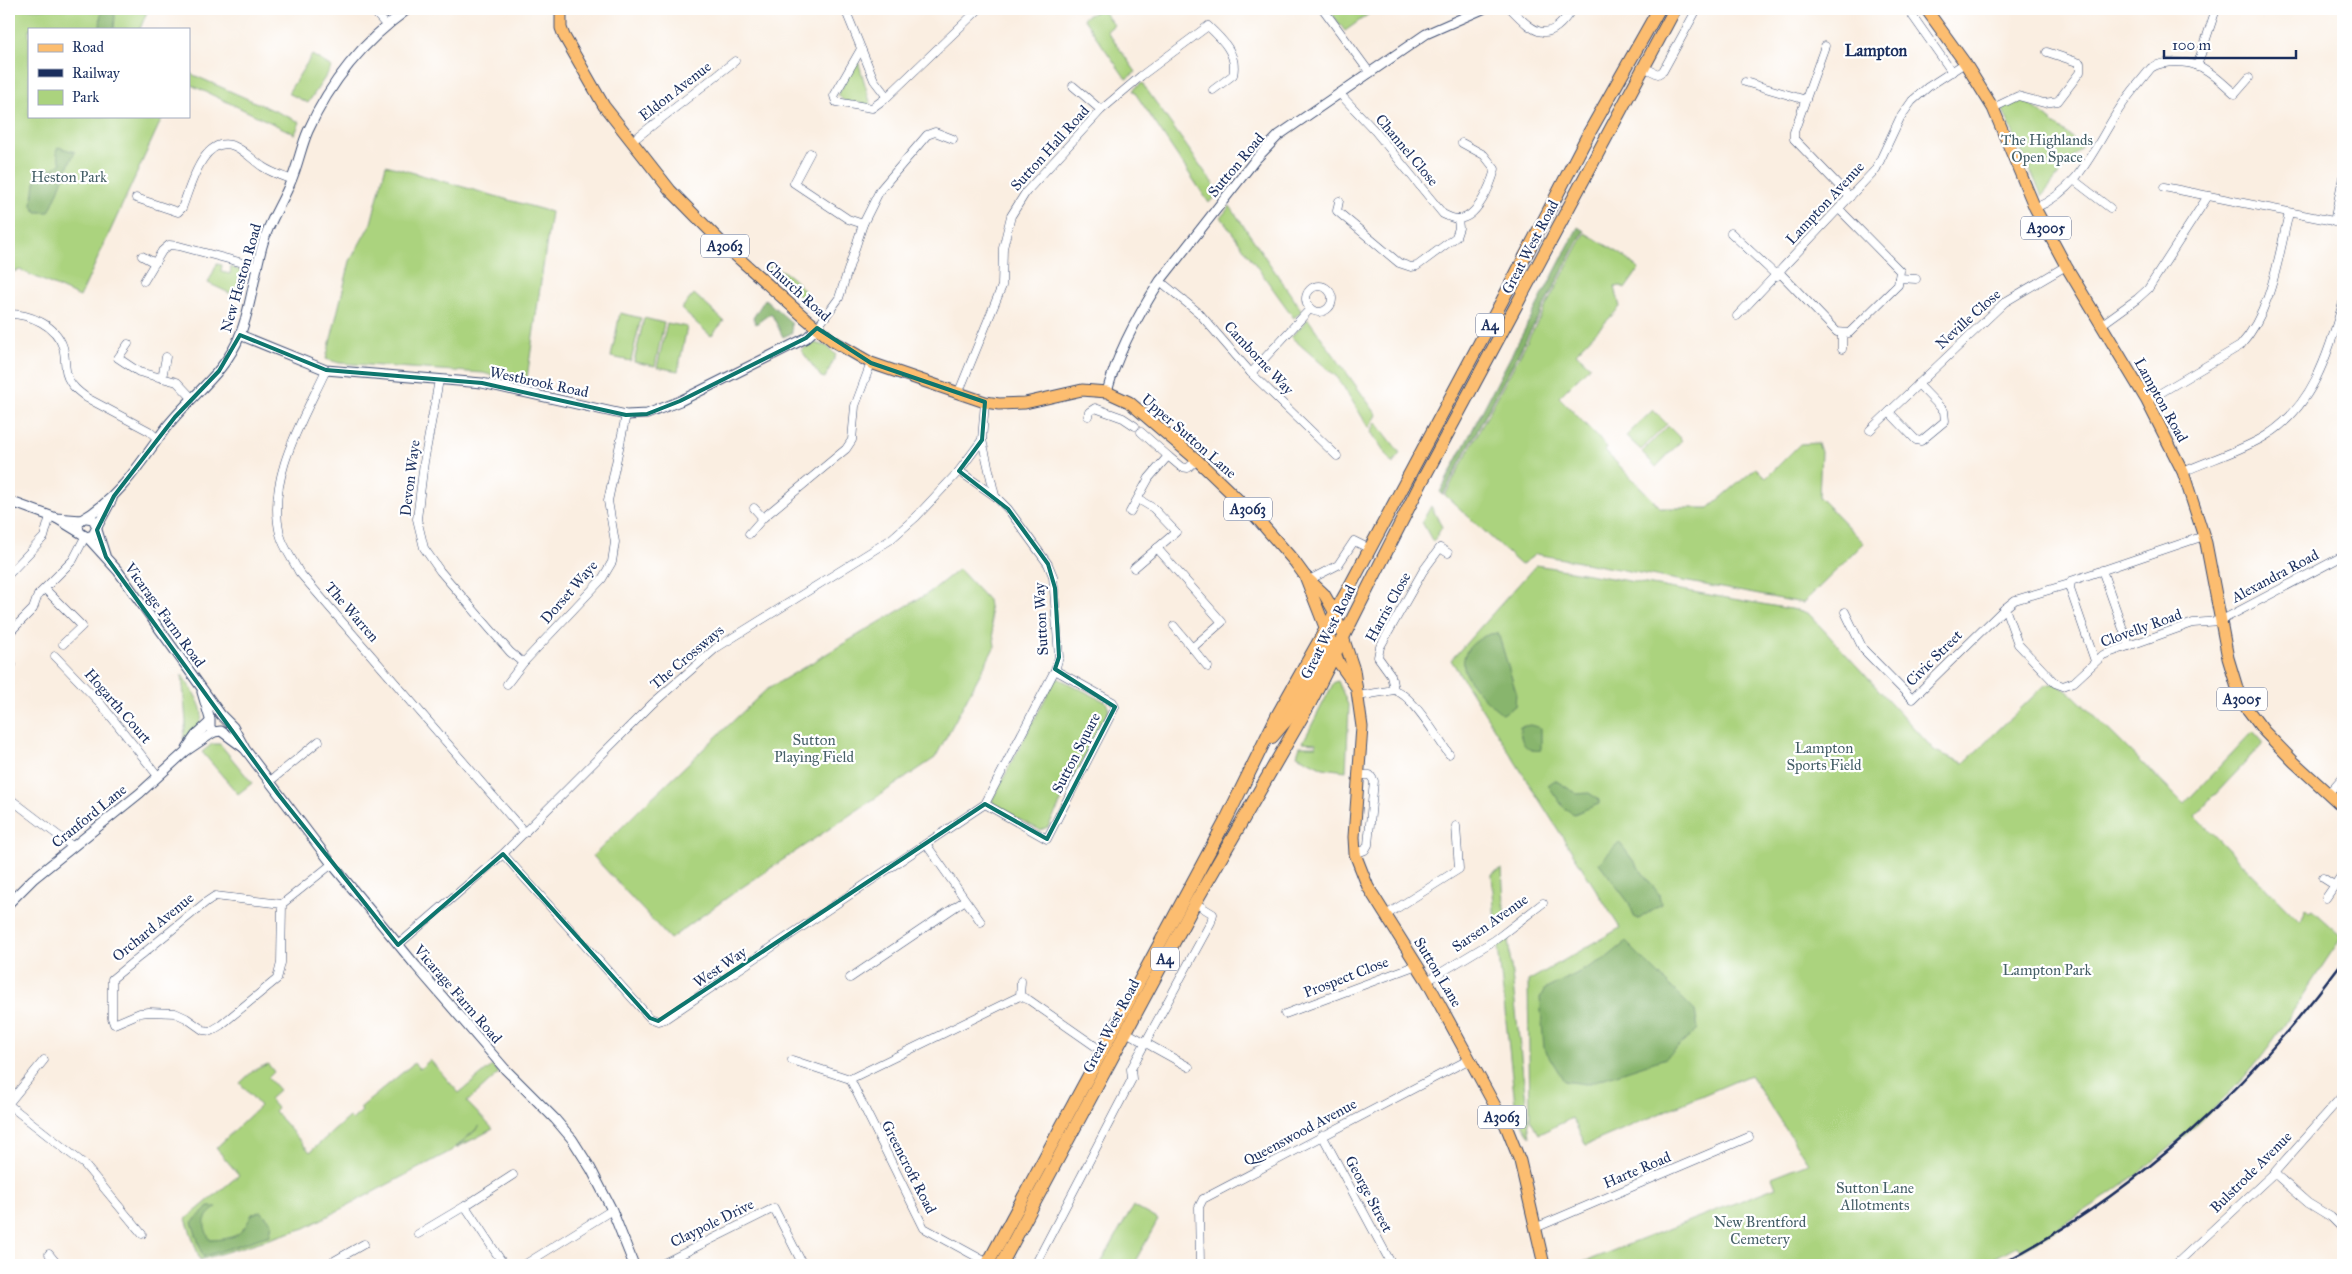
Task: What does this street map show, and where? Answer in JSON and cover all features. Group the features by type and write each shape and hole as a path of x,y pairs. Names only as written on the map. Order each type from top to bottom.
{"highway":[{"name":"Great West Road","path":"987,1264 1266,742 1273,725 1370,549 1584,142 1659,9"},
{"name":"Great West Road","path":"1001,1265 1195,904 1337,648 1422,483 1649,71 1675,9"},
{"name":"A4","path":"1266,742 1290,716 1325,653 1337,648"}],"main road":[{"name":"Church Road","path":"561,9 561,28 564,36 594,91 631,142 692,214 817,328 846,349 871,363 985,402 999,404 1025,403 1074,390 1107,392"},
{"name":"Lampton Road","path":"1926,9 1965,63 1992,108 2035,208 2066,266 2147,401 2183,472 2204,536 2232,676 2245,706 2264,731 2343,807"},
{"name":"Upper Sutton Lane","path":"1107,392 1129,402 1198,460 1255,516 1307,579 1324,594 1335,613"},
{"name":"Upper Sutton Lane","path":"1307,579 1326,629"},
{"name":"Sutton Lane","path":"1335,613 1337,648 1345,674 1357,692"},
{"name":"Sutton Lane","path":"1326,629 1337,648 1354,670 1362,727 1354,837 1355,854 1368,886 1427,982 1506,1126 1520,1161 1544,1265"}],"street":[{"path":"372,9 387,26"},
{"name":"New Heston Road","path":"97,528 114,496 192,398 219,371 240,335 263,243 292,180 308,132 329,94 357,54 408,9"},
{"path":"845,9 874,80 887,96"},
{"path":"861,49 834,96 836,102 872,108 980,9"},
{"path":"1323,9 1370,72"},
{"name":"Sutton Road","path":"1107,392 1122,351 1145,305 1160,282 1263,150 1294,124 1426,34 1483,9"},
{"path":"1510,9 1529,28 1537,32 1556,28 1563,23 1572,9"},
{"name":"Great West Road","path":"1649,71 1658,74 1663,71 1697,9"},
{"path":"1920,9 1912,14 1952,72"},
{"path":"2197,66 2216,9"},
{"name":"Sutton Hall Road","path":"958,394 1002,286 1003,248 1011,216 1035,181 1101,110 1141,76 1208,26 1229,50 1235,61 1233,75 1213,90"},
{"path":"1825,46 1794,132 1794,139 1850,198"},
{"path":"1992,108 2018,96 2044,103 2058,101 2082,67 2080,63 2047,52"},
{"name":"Eldon Avenue","path":"631,142 736,61"},
{"name":"Lampton Avenue","path":"1737,316 1876,169 1900,118 1912,101 1924,90 1965,63"},
{"path":"2035,208 2054,198 2075,181 2088,164 2119,109 2151,68 2158,63 2197,66 2236,94 2249,78"},
{"path":"1745,82 1806,100"},
{"path":"1074,86 1101,110"},
{"name":"Channel Close","path":"1339,93 1375,131 1443,214 1458,219"},
{"path":"817,328 839,298 864,224 880,190 927,135 935,132 953,139"},
{"path":"1339,201 1337,211 1399,264 1411,267 1417,266 1456,237 1459,228 1458,219 1466,217 1477,208 1495,169 1484,155 1462,144"},
{"path":"136,198 178,212 182,208 201,159 216,148 225,145 235,146 265,168 292,180"},
{"path":"810,153 794,183 848,219 864,224"},
{"path":"2334,222 2343,178"},
{"path":"2075,181 2110,208"},
{"path":"2164,187 2343,223"},
{"path":"2102,325 2137,300 2148,289 2208,196"},
{"path":"1731,233 1778,274 1837,332 1849,332 1898,286 1900,271 1839,209"},
{"path":"2147,401 2240,346 2250,334 2264,307 2289,212"},
{"path":"144,280 162,251 169,245 258,267"},
{"path":"142,256 155,263"},
{"name":"Neville Close","path":"1870,430 2005,302 2066,266"},
{"path":"1899,278 1916,279"},
{"name":"Camborne Way","path":"1160,282 1199,313 1251,373 1337,456"},
{"path":"2183,472 2266,436 2301,404 2325,363 2343,303"},
{"path":"1251,373 1310,309"},
{"path":"9,314 27,315 38,320 59,338 63,348 67,376 78,391 87,398 149,431 158,439"},
{"name":"Westbrook Road","path":"240,335 326,370 482,384 626,415 647,414 680,401 806,338 817,328"},
{"path":"1842,332 1842,349"},
{"path":"128,344 118,358 139,372 180,385 192,398"},
{"path":"162,378 166,357"},
{"path":"749,534 763,518 846,449 852,440 855,406 871,363"},
{"name":"The Warren","path":"326,370 286,459 278,500 280,535 299,572 525,833"},
{"name":"Devon Waye","path":"439,380 424,462 417,519 424,548 440,571 510,652 523,663"},
{"path":"1889,412 1916,440 1920,441 1945,421 1944,411 1918,384"},
{"path":"982,440 985,402"},
{"path":"1123,418 1129,402"},
{"path":"1088,416 1091,410 1095,408 1123,418 1181,467 1188,468 1198,460"},
{"name":"Dorset Waye","path":"507,684 523,663 602,579 612,562 615,542 608,501 626,415"},
{"name":"The Crossways","path":"398,945 503,854 652,704 716,648 890,540 916,517 959,471 982,440"},
{"name":"Sutton Way","path":"982,440 995,496"},
{"path":"1130,512 1149,478 1168,456"},
{"name":"Sutton Way","path":"959,471 995,496 1008,509 1048,564 1053,576 1059,657 1055,670"},
{"name":"New Heston Road","path":"84,519 114,496"},
{"path":"1134,568 1176,532 1153,508 1138,499"},
{"path":"9,501 53,517 93,519 97,528 93,535 84,535"},
{"path":"754,508 763,518"},
{"path":"9,574 44,537 53,517"},
{"name":"Vicarage Farm Road","path":"53,517 84,535 106,557 180,656 201,689 223,718 240,735 245,749 332,864 398,945 505,1069 566,1132 591,1169 612,1210 634,1265"},
{"path":"84,519 78,525 84,535"},
{"name":"Vicarage Farm Road","path":"97,528 106,557"},
{"path":"9,633 33,609 38,596 73,560 84,535"},
{"name":"Civic Street","path":"1845,612 1863,649 1912,699 2015,600 2069,584 2074,579 2204,536"},
{"path":"1307,579 1338,566 1354,541 1370,549"},
{"path":"1157,548 1222,622 1192,648"},
{"name":"Harris Close","path":"1394,690 1391,675 1378,658 1380,647 1423,571 1440,548 1448,553"},
{"name":"Alexandra Road","path":"2220,621 2343,556"},
{"path":"2102,570 2129,646"},
{"path":"2069,584 2094,661"},
{"path":"45,589 82,626 63,644"},
{"name":"Clovelly Road","path":"2005,608 2018,644 2055,683 2063,686 2074,682 2102,655 2193,624 2220,621"},
{"path":"1174,626 1208,667"},
{"name":"Hogarth Court","path":"55,656 101,704 158,776"},
{"path":"985,804 1055,670"},
{"name":"Sutton Square","path":"985,804 1047,839 1115,707 1113,702 1055,670"},
{"name":"Vicarage Farm Road","path":"201,689 210,728 245,749"},
{"path":"1357,692 1394,690 1404,695 1449,754"},
{"path":"209,721 214,715 223,718 225,728 218,732"},
{"name":"Cranford Lane","path":"186,751 196,735 209,721"},
{"name":"Cranford Lane","path":"9,903 32,879 186,751 218,732"},
{"path":"269,782 319,740"},
{"path":"2328,794 2343,776"},
{"path":"9,798 72,846"},
{"name":"West Way","path":"503,854 650,1018 658,1021 666,1019 985,804"},
{"path":"1386,916 1459,869 1456,826"},
{"path":"926,844 964,901 973,908 981,922"},
{"path":"282,904 332,864"},
{"path":"2326,898 2343,873"},
{"path":"2323,878 2334,885"},
{"name":"Orchard Avenue","path":"215,896 282,904 281,963 277,979 221,1025 211,1031 202,1030 186,1018 175,1013 149,1012 140,1013 114,1024 112,1018 112,979 206,902 215,896"},
{"path":"850,978 964,901"},
{"name":"Sarsen Avenue","path":"1427,982 1495,940 1543,903"},
{"path":"1034,1265 1132,1079 1131,1069 1211,922 1213,914 1195,904"},
{"name":"Prospect Close","path":"1285,1014 1416,965"},
{"path":"1020,996 1021,981"},
{"path":"792,1060 850,1079 1020,996 1029,1000 1102,1051"},
{"path":"1126,1032 1189,1067"},
{"name":"Queenswood Avenue","path":"1200,1265 1200,1207 1203,1199 1470,1059"},
{"path":"44,1060 9,1104 84,1164 142,1234"},
{"name":"Greencroft Road","path":"850,1079 924,1228 987,1264"},
{"name":"Bulstrode Avenue","path":"2175,1265 2274,1173 2343,1095"},
{"name":"George Street","path":"1322,1135 1392,1265"},
{"name":"Harte Road","path":"1535,1228 1749,1137"},
{"path":"2274,1173 2308,1203 2331,1217 2343,1229"},
{"path":"418,1234 512,1175"},
{"path":"465,1206 504,1265"},
{"name":"Claypole Drive","path":"660,1265 774,1208 803,1265"},
{"path":"524,1265 612,1210"},
{"path":"327,1265 364,1244"},
{"path":"49,1254 56,1264"}],"highlighted area":[{"path":"817,328 871,363 985,402 982,440 959,471 1008,509 1048,564 1055,588 1059,657 1055,669 1115,707 1047,839 985,804 658,1021 650,1018 503,854 398,945 278,794 106,557 97,530 114,496 175,417 219,371 240,335 326,370 482,383 626,415 647,414 680,401 806,338"}],"green space":[{"name":"Heston Park","path":"9,9 148,9 140,28 28,28 28,118 162,118 80,297 20,270 9,273"},
{"path":"101,9 113,9 115,16 114,28 100,28"},
{"path":"1101,9 1114,25 1107,31 1136,72 1126,79 1083,18"},
{"path":"1328,9 1376,9 1345,31"},
{"path":"312,55 332,67 308,103 288,93"},
{"path":"856,61 859,64 871,105 844,101 838,95"},
{"path":"190,73 300,122 295,134 190,84"},
{"path":"1142,83 1219,192 1209,203 1133,90"},
{"name":"The Highlands Open Space","path":"2020,99 2029,103 2082,146 2042,196 2001,106"},
{"path":"58,147 75,152 49,212 36,212 32,205 35,183 43,169 53,169 61,163 56,151"},
{"path":"386,165 551,212 526,385 483,373 339,363 326,359 350,261 371,223"},
{"path":"1230,206 1302,311 1294,318 1221,217"},
{"path":"1578,227 1584,231 1443,495 1440,492"},
{"path":"1585,233 1621,254 1639,269 1625,289 1621,286 1615,287 1620,307 1576,353 1590,366 1559,397 1607,447 1605,451 1661,508 1709,508 1756,468 1766,478 1800,444 1818,443 1821,452 1819,497 1864,543 1803,603 1536,554 1521,565 1445,495"},
{"path":"217,264 222,265 221,272 230,274 231,267 244,272 246,277 240,298 208,283"},
{"path":"766,266 788,275 804,291 813,305 811,306"},
{"path":"694,294 724,321 711,336 681,309"},
{"path":"765,299 791,322 792,333 783,337 771,313 756,324 753,318"},
{"path":"620,313 641,318 631,361 611,357"},
{"path":"644,318 664,323 655,366 634,362"},
{"path":"1308,319 1377,415 1369,428 1338,378 1291,337"},
{"path":"667,323 687,327 678,371 657,367"},
{"path":"814,343 827,346 836,355 825,378 821,377 801,350"},
{"path":"1653,410 1667,424 1641,450 1626,436"},
{"path":"1376,422 1400,453 1393,464 1371,432"},
{"path":"1668,426 1682,440 1656,467 1642,452"},
{"path":"1431,506 1442,527 1433,542 1422,522"},
{"name":"Lampton Park","path":"1536,565 1802,611 1809,614 1935,751 1964,763 2045,685 2055,683 2073,695 2184,804 2253,731 2264,743 2195,816 2300,922 2305,908 2309,912 2312,910 2342,937 2273,1041 2247,1074 2222,1100 2169,1149 2141,1171 2082,1213 2021,1251 2016,1246 1982,1265 1576,1265 1776,1187 1772,1177 1808,1163 1750,1075 1586,1145 1572,1118 1539,1134 1530,1119 1528,981 1620,928 1451,660"},
{"name":"Sutton Playing Field","path":"959,569 988,600 995,646 935,758 735,892 670,939 593,856 766,690 930,592"},
{"path":"1498,633 1516,692 1515,706 1503,714 1486,700 1470,682 1465,672 1464,662 1466,652 1474,643 1485,636"},
{"path":"182,675 197,698 202,711 202,717 197,727 183,739 186,722"},
{"path":"1058,678 1106,702 1109,710 1048,827 1040,830 995,807 992,800 1055,680"},
{"path":"1338,681 1349,707 1346,771 1323,768 1297,755 1300,746 1316,746 1316,743 1303,742 1334,682"},
{"path":"1530,725 1541,728 1541,750 1531,750 1522,741 1520,727"},
{"path":"212,744 220,744 252,783 238,794 202,752"},
{"path":"1555,780 1577,794 1589,793 1599,800 1599,804 1574,814 1564,808 1548,785"},
{"path":"1619,842 1659,894 1661,904 1639,919 1635,918 1629,903 1599,863"},
{"path":"1502,869 1505,919 1495,925 1492,874"},
{"path":"1508,939 1530,1137 1516,1113 1498,947"},
{"path":"1626,942 1695,1011 1698,1029 1666,1058 1586,1084 1564,1081 1544,1048 1540,998 1544,990 1605,959"},
{"path":"430,1060 459,1093 492,1066 499,1073 467,1102 493,1129 456,1148 480,1126 451,1151 305,1228 200,1260 186,1219 239,1175 216,1148 260,1106 240,1083 254,1070 268,1064 274,1072 268,1078 279,1090 269,1099 277,1108 274,1111 310,1152 349,1117 352,1120 362,1111 360,1108 414,1063 420,1069"},
{"path":"1133,1206 1158,1220 1133,1265 1100,1265"},
{"path":"209,1207 217,1207 208,1214 205,1221 210,1240 225,1239 236,1235 245,1227 252,1214 261,1211 272,1223 270,1235 203,1257 192,1222"}],"railway":[{"path":"1999,1265 2050,1236 2099,1204 2145,1170 2188,1133 2230,1094 2269,1052 2307,1008 2343,961"}],"district":[{"name":"Lampton","path":"1876,50"}],"park label":[{"name":"Lampton Sports Field","path":"1824,756"},
{"name":"Sutton Lane Allotments","path":"1875,1196"},
{"name":"New Brentford Cemetery","path":"1760,1230"}]}
